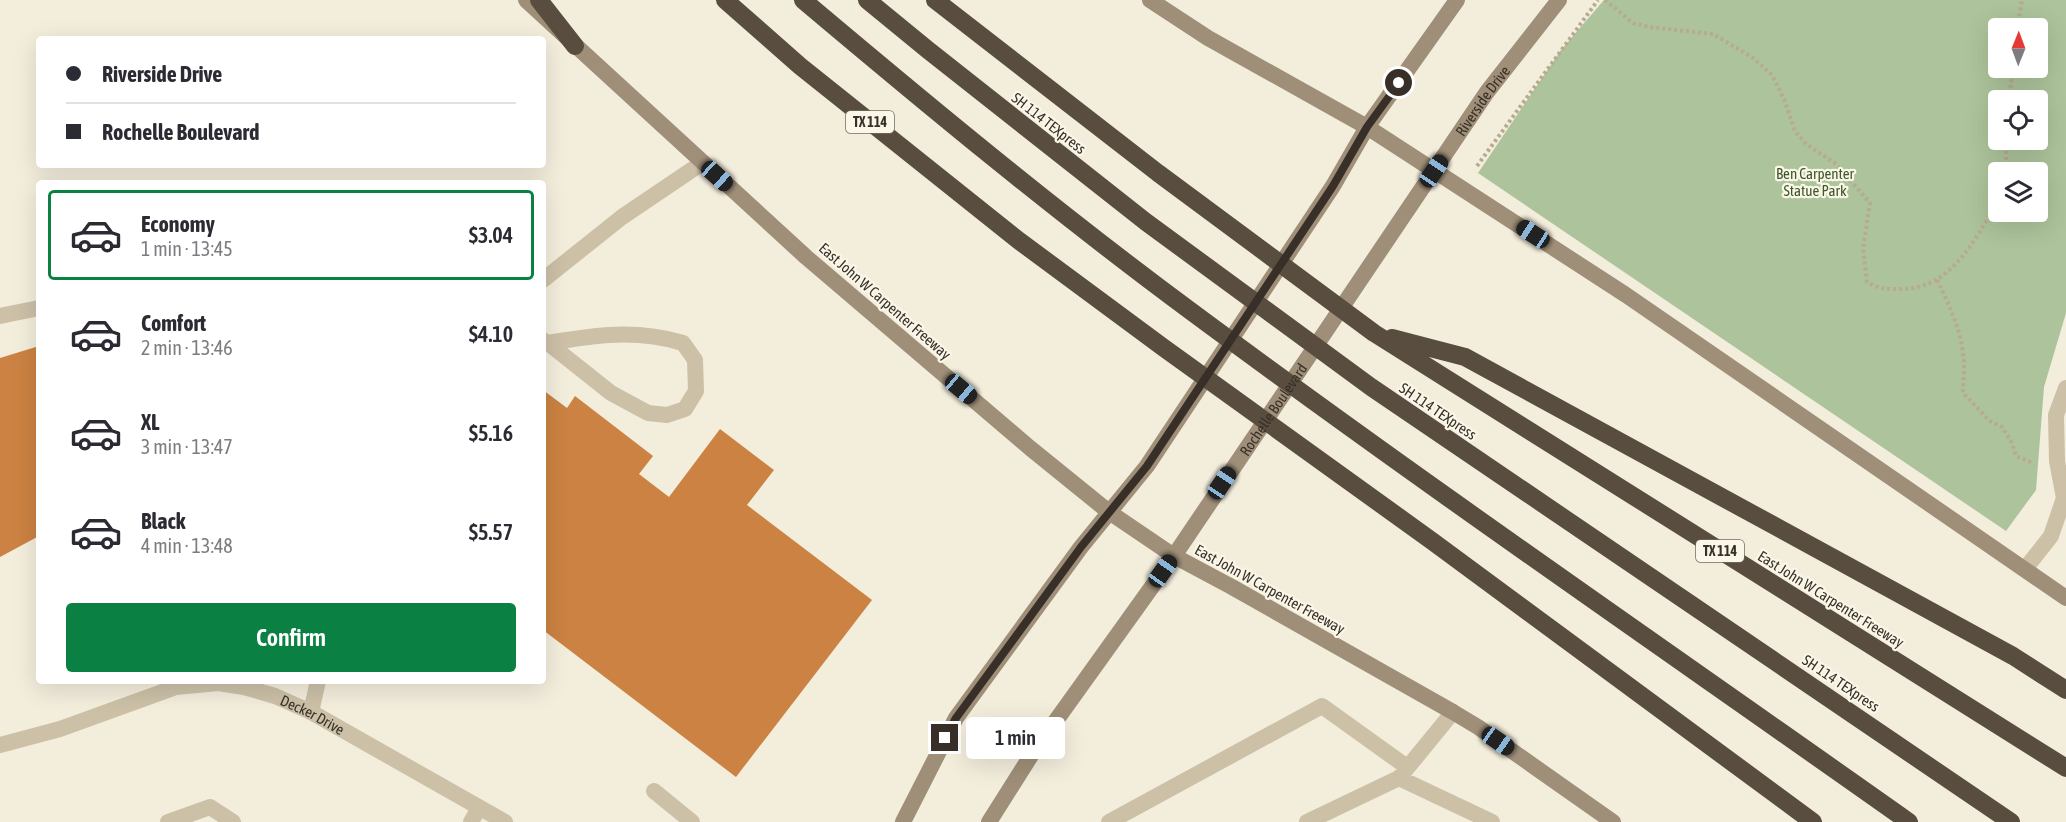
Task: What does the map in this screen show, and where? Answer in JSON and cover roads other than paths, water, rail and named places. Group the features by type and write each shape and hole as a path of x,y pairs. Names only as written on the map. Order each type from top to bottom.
{"highway":[{"path":"539,0 575,46"},
{"name":"TX 114","path":"725,0 800,66 1018,240 1442,548 1813,822"},
{"path":"803,0 940,116 1190,311 1456,503 1909,822"},
{"name":"SH 114 TEXpress","path":"867,0 1146,222 1371,387 2011,822"},
{"name":"East John W Carpenter Freeway","path":"935,0 1158,173 1374,333 2066,768"},
{"path":"1374,333 1465,357 2013,656 2066,690"},
{"path":"1663,649 1891,822"}],"main road":[{"name":"East John W Carpenter Freeway","path":"526,0 806,257 1030,448 1110,512 1174,556 1478,727 1613,822"},
{"path":"1150,0 1208,38 1367,127 1626,295 2066,598"},
{"path":"903,822 956,718 1081,547 1147,466 1333,186 1367,127 1457,0"},
{"name":"Riverside Drive","path":"1392,234 1487,92 1559,0"},
{"name":"Rochelle Boulevard","path":"989,822 1032,754 1174,556 1392,234"}],"street":[{"path":"546,278 622,217 702,163"},
{"path":"0,316 36,309"},
{"path":"546,341 600,334 658,335 683,343 695,360 696,391 685,409 667,415 648,413 611,393 546,342"},
{"path":"2025,569 2051,536 2065,499 2057,461 2056,414 2066,387"},
{"name":"Decker Drive","path":"0,745 60,729 176,687 218,684 244,687 275,696 311,712 475,815 506,822"},
{"path":"311,712 317,684"},
{"path":"1109,822 1322,706 1403,773 1492,822"},
{"path":"1306,822 1403,773 1453,712"},
{"path":"654,791 692,822"},
{"path":"168,822 210,807 233,822"}],"park label":[{"name":"Ben Carpenter Statue Park","path":"1815,182"}]}
